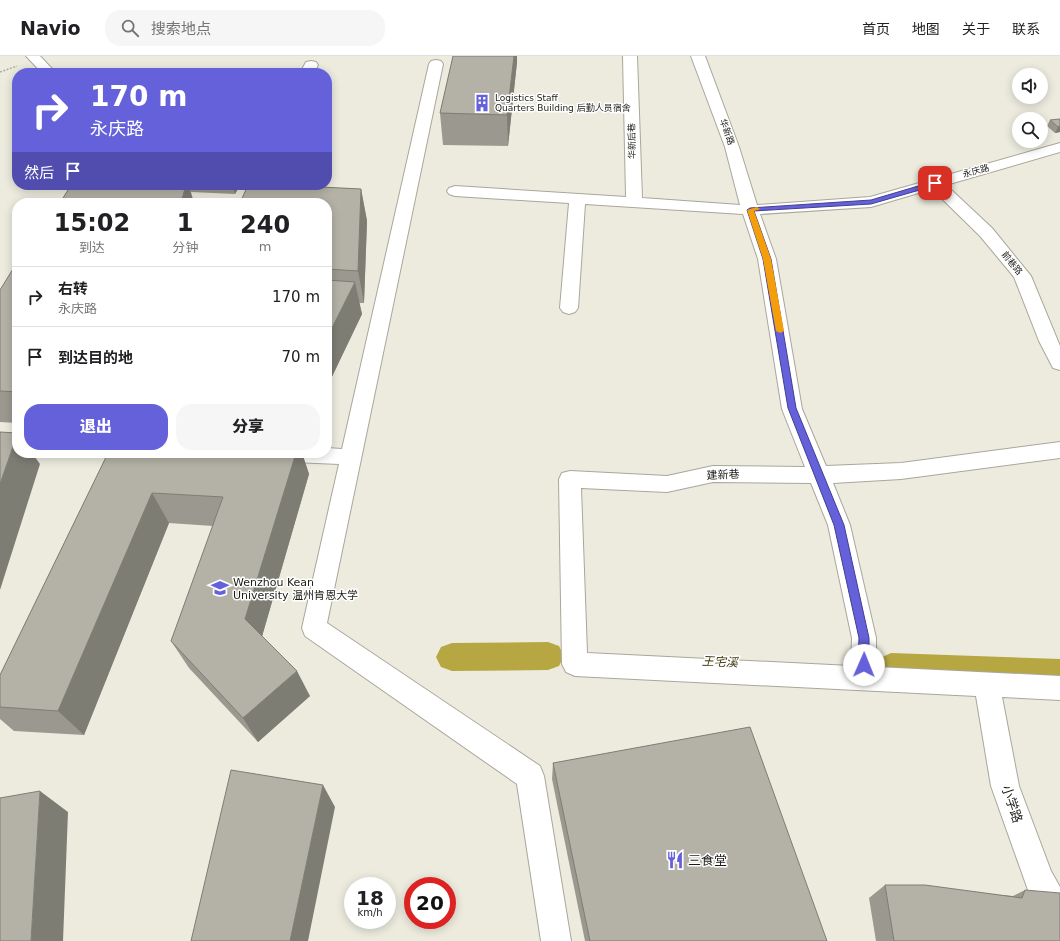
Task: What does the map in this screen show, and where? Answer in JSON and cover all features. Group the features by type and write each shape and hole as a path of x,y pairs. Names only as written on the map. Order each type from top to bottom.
{"street":[{"path":"33,56 44,68"},
{"name":"华新后巷","path":"630,56 634,202"},
{"name":"华新路","path":"698,56 732,147 750,210 767,259 792,408 841,533 864,638 863,678"},
{"path":"436,64 314,628 530,776 556,941"},
{"name":"永庆路","path":"455,191 750,210 871,202 1060,147"},
{"name":"前巷路","path":"935,183 986,232 1022,276 1048,341 1060,363"},
{"path":"570,308 578,199"},
{"name":"建新巷","path":"863,678 575,664 570,479 667,484 713,474 818,475 901,471 1060,450"},
{"path":"332,456 350,457"},
{"path":"863,678 1060,688"},
{"name":"小学路","path":"987,684 1005,786 1039,879 1060,917"}],"building":[{"path":"453,56 514,56 507,115 440,113"},
{"path":"1060,119 1060,126 1058,127 1050,120"},
{"path":"332,188 361,189 358,271 332,269 332,198 242,198 246,190 332,190"},
{"path":"68,190 185,190 182,198 63,198"},
{"path":"12,270 12,392 0,391 0,290"},
{"path":"332,280 355,282 332,328"},
{"path":"0,432 12,433 12,449 0,484"},
{"path":"106,458 294,458 245,619 297,671 243,718 171,641 223,497 152,493 58,711 0,707 0,675"},
{"name":"三食堂","path":"750,727 827,941 590,941 553,763"},
{"path":"231,770 323,785 290,941 191,941"},
{"path":"40,791 31,941 0,941 0,798"},
{"path":"885,885 925,885 1022,898 1025,890 1060,893 1060,941 894,941"}],"waterway":[{"name":"王宅溪","path":"452,657 548,656"},
{"path":"891,668 1060,674"}],"slow traffic":[{"path":"757,209 750,210 767,259 780,331"}],"place":[{"name":"Logistics Staff Quarters Building 后勤人员宿舍","path":"482,103"},
{"name":"Wenzhou Kean University 温州肯恩大学","path":"220,588"},
{"name":"三食堂","path":"675,860"}],"route":[{"path":"864,665 864,638 839,525 792,408 784,352 767,259 750,210 871,202 935,183"}]}
